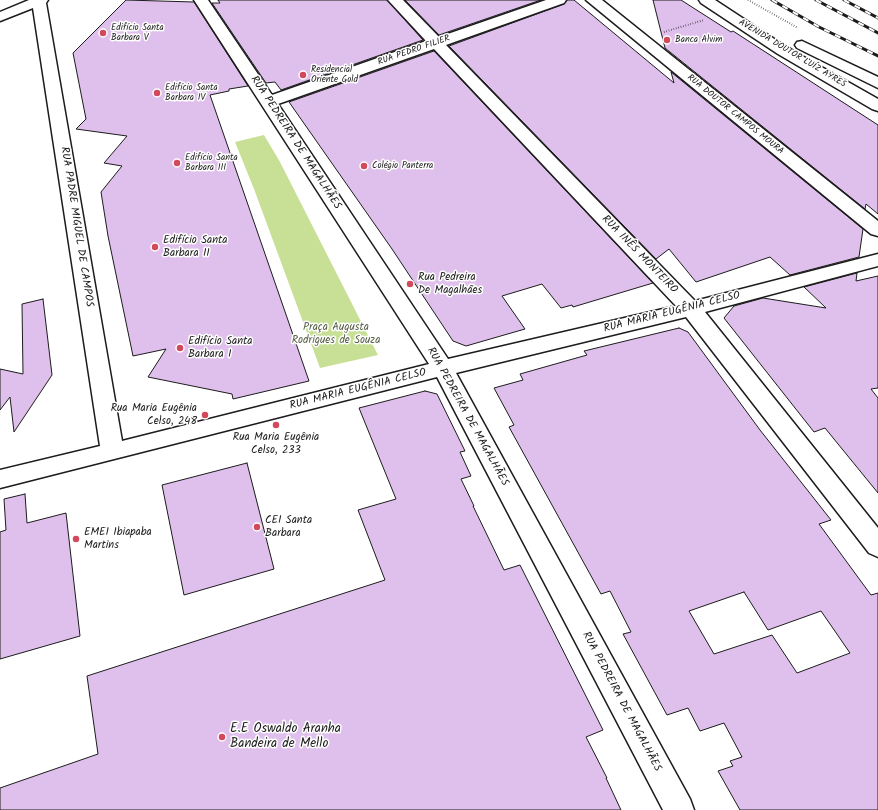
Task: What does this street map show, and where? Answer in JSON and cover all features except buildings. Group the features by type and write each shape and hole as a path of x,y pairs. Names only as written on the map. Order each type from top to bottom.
{"main road":[{"path":"0,17 40,0"},
{"name":"RUA PADRE MIGUEL DE CAMPOS","path":"40,0 112,452"},
{"name":"RUA PEDREIRA DE MAGALHÃES","path":"200,0 443,368 679,810"},
{"name":"RUA INÊS MONTEIRO","path":"395,0 691,309 878,546"},
{"name":"RUA PEDRO FILIER","path":"268,102 559,0"},
{"name":"RUA DOUTOR CAMPOS MOURA","path":"593,0 878,230"},
{"name":"AVENIDA DOUTOR LUÍZ AYRES","path":"706,0 727,7 878,83"},
{"name":"AVENIDA DOUTOR LUÍZ AYRES","path":"727,7 784,51 878,106"},
{"name":"RUA MARIA EUGÊNIA CELSO","path":"0,479 443,368 691,309 878,260"}],"path":[{"path":"641,39 727,7"}],"green space":[{"name":"Praça Augusta Rodrigues de Souza","path":"264,135 280,162 378,355 320,368 254,189 235,142"}],"railway":[{"path":"772,0 819,27 878,56"},
{"path":"816,0 878,33"},
{"path":"844,0 878,18"}],"place":[{"name":"Edifício Santa Barbara V","path":"103,33"},
{"name":"Banca Alvim","path":"667,40"},
{"name":"Residencial Oriente Gold","path":"303,75"},
{"name":"Edifício Santa Barbara IV","path":"157,93"},
{"name":"Edifício Santa Barbara III","path":"177,163"},
{"name":"Colégio Panterra","path":"364,166"},
{"name":"Edifício Santa Barbara II","path":"155,247"},
{"name":"Rua Pedreira De Magalhães","path":"410,284"},
{"name":"Edifício Santa Barbara I","path":"180,348"},
{"name":"Rua Maria Eugênia Celso, 248","path":"205,415"},
{"name":"Rua Maria Eugênia Celso, 233","path":"276,425"},
{"name":"CEI Santa Barbara","path":"257,527"},
{"name":"EMEI Ibiapaba Martins","path":"76,539"},
{"name":"E.E Oswaldo Aranha Bandeira de Mello","path":"222,737"}]}
